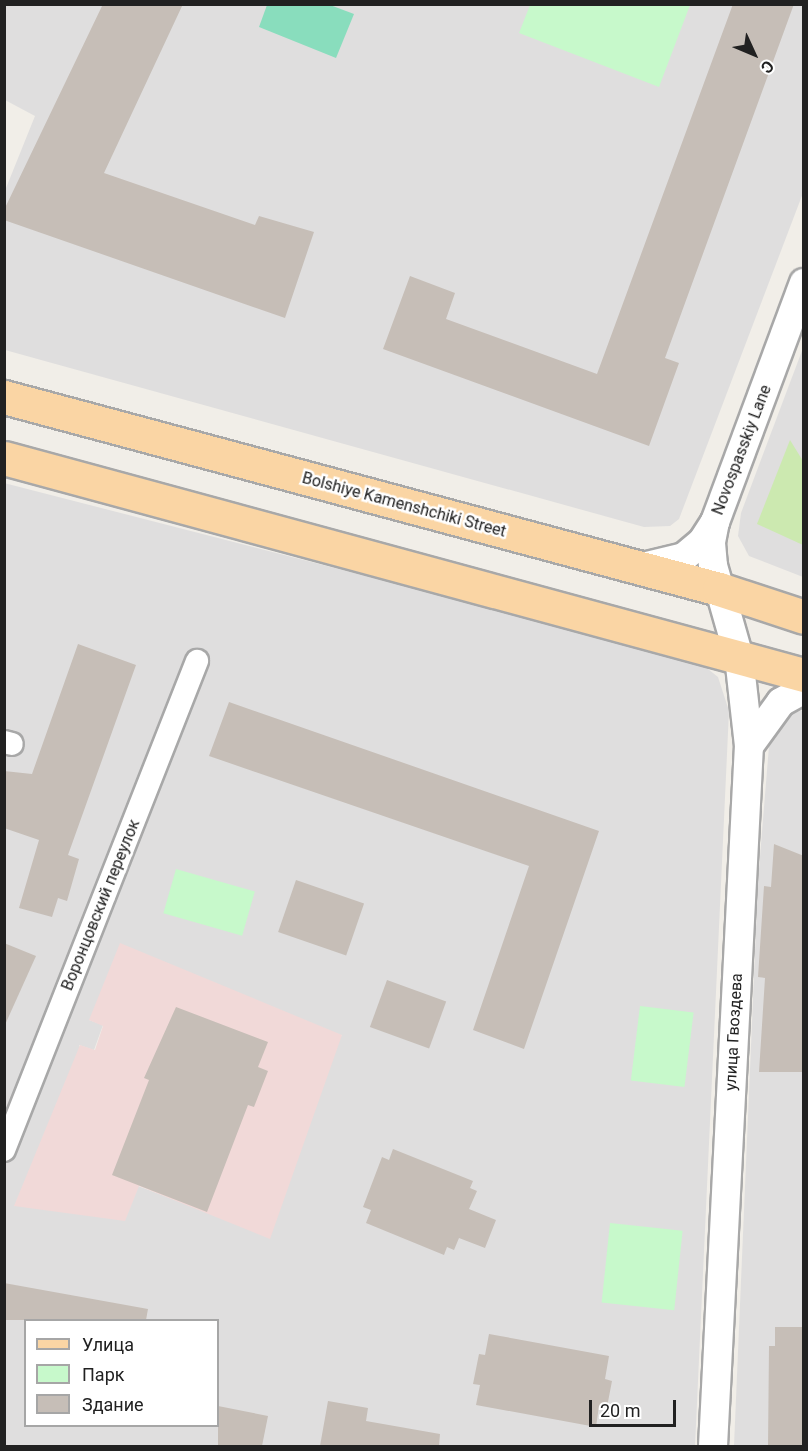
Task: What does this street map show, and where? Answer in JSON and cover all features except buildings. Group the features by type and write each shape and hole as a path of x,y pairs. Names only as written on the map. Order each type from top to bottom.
{"main road":[{"name":"Bolshiye Kamenshchiki Street","path":"4,397 719,589 804,616"},
{"path":"4,458 804,675"}],"street":[{"name":"Novospasskiy Lane","path":"728,620 712,554 715,522 804,283"},
{"path":"638,568 684,557 702,542 715,522"},
{"name":"улица Гвоздева","path":"713,1446 749,747 739,657 728,620"},
{"name":"Воронцовский переулок","path":"4,1150 197,661"},
{"path":"749,747 762,723 781,702 804,689"}],"shaded area":[{"path":"5,5 803,5 803,193 679,519 670,526 644,527 5,350 4,193 35,116 5,100"},
{"path":"803,348 803,577 749,556 738,536 741,513"},
{"path":"4,483 685,658 703,665 718,677 729,711 695,1446 5,1446","holes":["89,1020 342,1035 207,1212 138,1186 79,1045 94,1050 103,1025"]},
{"path":"803,710 803,1446 734,1446 758,881 769,746 785,716"},
{"path":"120,943 342,1035 270,1239 139,1186 125,1221 14,1206 80,1045 95,1050 103,1026 89,1020"}],"green space":[{"path":"530,4 690,5 659,87 519,33"},
{"path":"267,5 330,5 354,14 336,58 259,27"},
{"path":"790,440 803,461 803,545 757,524"},
{"path":"176,869 255,892 242,936 163,913"},
{"path":"640,1006 694,1013 684,1087 631,1080"},
{"path":"610,1223 683,1231 674,1310 602,1303"}]}
